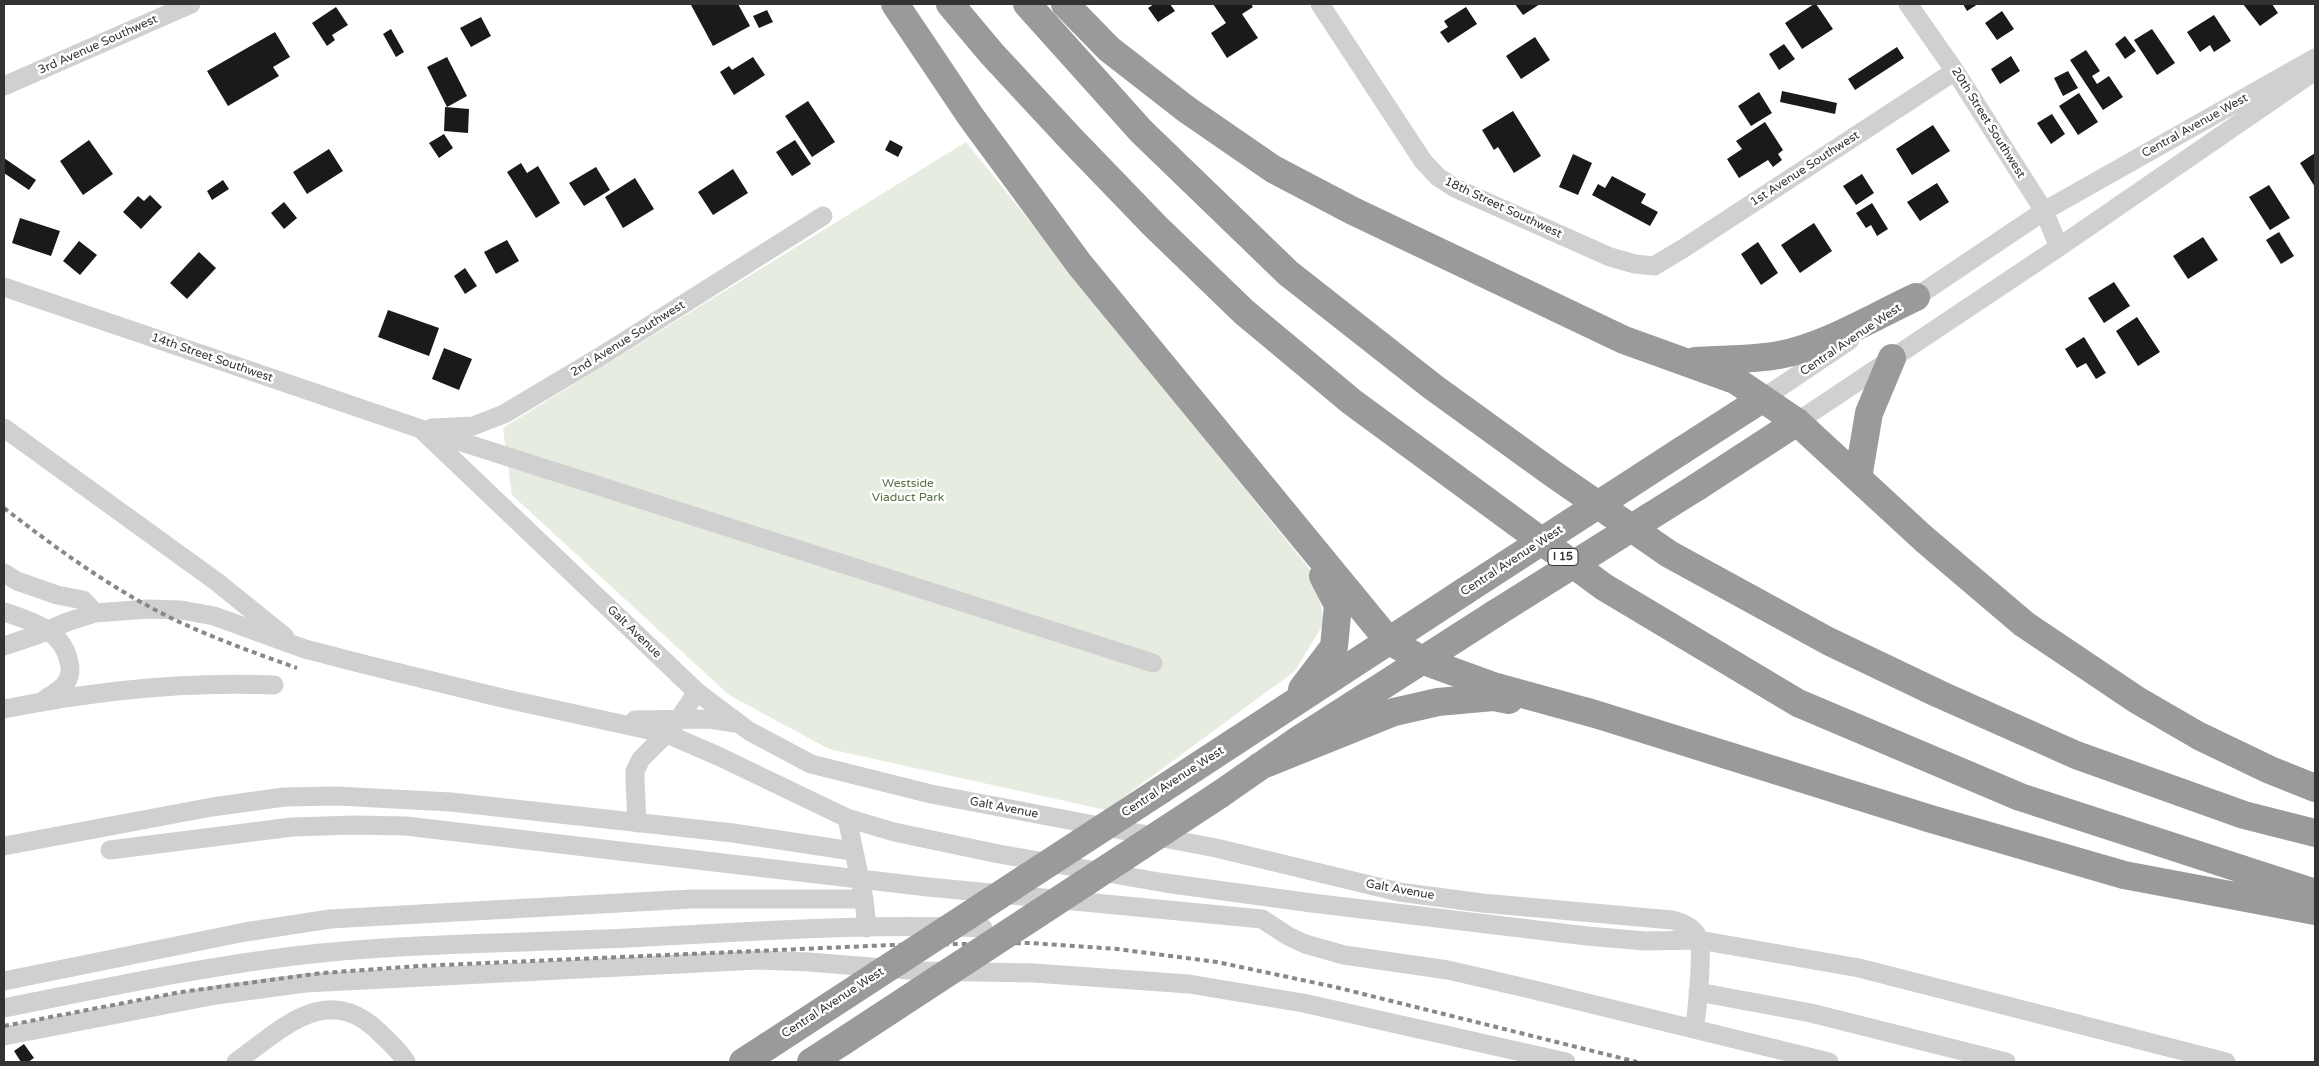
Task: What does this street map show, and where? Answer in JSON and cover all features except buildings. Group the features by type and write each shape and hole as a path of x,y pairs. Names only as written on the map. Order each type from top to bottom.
{"highway":[{"path":"895,4 971,117 1080,265 1388,640 1424,662 1493,686 1595,714 1931,819 2124,875 2315,911"},
{"name":"I 15","path":"950,4 992,54 1072,140 1155,226 1244,312 1352,402 1604,587 1798,703 2020,797 2315,893"},
{"path":"1027,4 1141,131 1288,273 1432,387 1669,554 1828,641 1938,694 2076,755 2244,815 2315,833"},
{"path":"1065,4 1109,50 1186,109 1274,170 1353,211 1624,340 1735,380 1796,422 1924,539 2024,624 2137,700 2199,736 2270,770 2315,788"},
{"path":"1682,362 1778,355 1796,351 1818,343 1916,296"},
{"path":"1858,478 1869,414 1892,358"},
{"name":"Central Avenue West","path":"742,1062 775,1053 903,958 1388,640 1762,399"},
{"name":"Central Avenue West","path":"811,1062 1219,795 1298,740 1424,662 1496,613 1796,422"},
{"path":"1289,706 1334,647 1338,605 1302,537"},
{"path":"1260,766 1394,712 1438,702 1492,697 1595,714"}],"street":[{"name":"3rd Avenue Southwest","path":"4,86 191,4"},
{"name":"18th Street Southwest","path":"1320,4 1422,161 1438,177 1455,188 1610,257 1635,264 1654,266"},
{"name":"20th Street Southwest","path":"1908,4 1955,70 2044,211 2059,247"},
{"name":"Central Avenue West","path":"1762,399 2044,211 2315,58"},
{"name":"1st Avenue Southwest","path":"1654,266 1955,70"},
{"name":"Central Avenue West","path":"1796,422 2059,247 2315,71"},
{"name":"2nd Avenue Southwest","path":"421,429 473,426 504,414 598,358 822,216"},
{"name":"14th Street Southwest","path":"4,287 421,429 1153,663"},
{"path":"4,428 217,582 283,636 305,649"},
{"name":"Galt Avenue","path":"421,429 697,692 739,724 811,764 931,794 1216,848 1400,892 1482,902 1672,920 1689,925 1699,940"},
{"path":"4,573 17,581 57,595 83,600 95,614"},
{"path":"4,646 95,614 148,609 181,610 214,616 305,649 502,698 667,734 718,756 847,818 894,832 999,854 1165,883 1312,903 1577,935 1645,941 1699,940 1859,968 2226,1062"},
{"path":"4,612 48,630 56,636 68,653 71,670 65,684 42,701"},
{"path":"4,709 42,701 184,685 274,684"},
{"path":"637,823 636,771 641,759 667,734 697,692"},
{"path":"605,720 724,720 739,724"},
{"path":"4,846 212,806 284,797 337,796 451,802 733,833 852,851"},
{"path":"847,818 852,851 864,898 867,928"},
{"path":"110,850 292,827 397,826 859,879 1262,919 1288,936 1305,944 1344,954 1448,970 1606,1006 1829,1062"},
{"path":"4,981 245,932 330,919 691,899 864,898"},
{"path":"4,1008 161,977 237,964 321,953 401,947 867,928 931,926 983,928"},
{"path":"1694,1029 1698,1012 1699,940"},
{"path":"4,1036 207,996 305,983 390,977 766,961 809,962 921,971 1034,973 1189,984 1303,1003 1566,1062"},
{"path":"1698,992 1811,1013 2006,1062"},
{"path":"236,1062 292,1022 315,1010 346,1010 369,1022 406,1062"}],"green space":[{"name":"Westside Viaduct Park","path":"966,142 1316,577 1324,623 1295,671 1106,810 829,749 729,695 512,495 503,428"}],"railway":[{"path":"4,508 85,568 128,595 203,633 297,668"},
{"path":"4,1026 181,992 322,973 419,966 891,945 1030,943 1117,949 1217,962 1335,987 1637,1062"}]}
